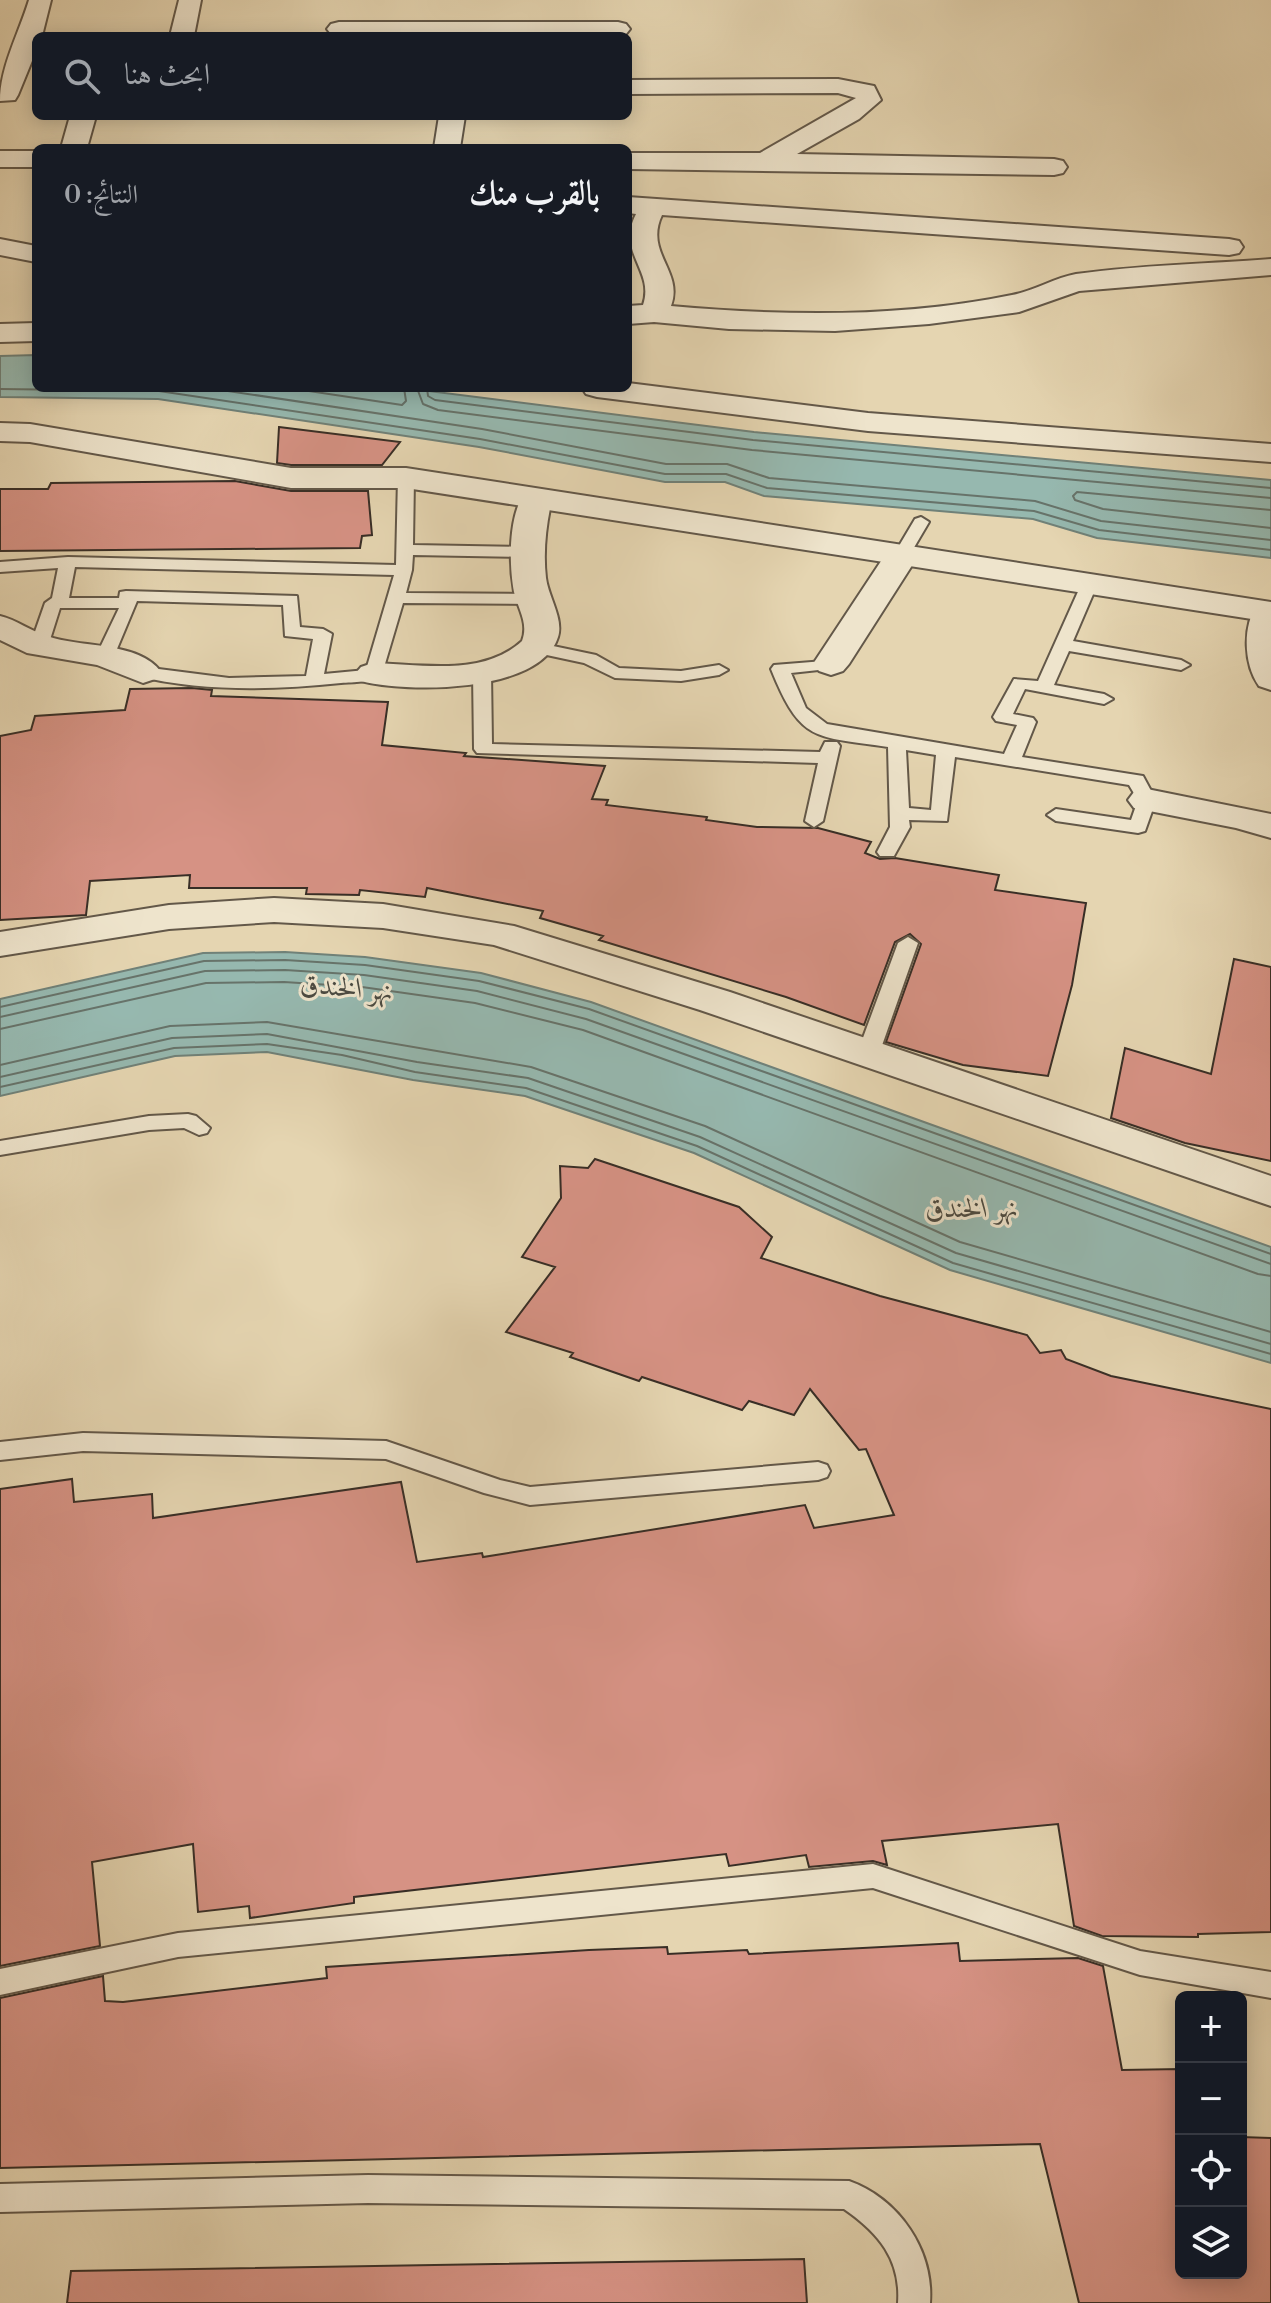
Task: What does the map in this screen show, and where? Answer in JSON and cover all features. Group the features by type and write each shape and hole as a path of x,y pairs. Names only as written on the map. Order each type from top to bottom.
{"street":[{"path":"32,94 3,95 28,42 40,0"},
{"path":"183,32 190,0"},
{"path":"340,25 621,25"},
{"path":"0,43 28,42"},
{"path":"632,87 838,86 865,91 869,100 850,114 765,161"},
{"path":"75,144 82,120"},
{"path":"448,144 451,120"},
{"path":"0,159 32,159"},
{"path":"641,314 659,302 661,281 635,234 633,161 1054,167"},
{"path":"636,204 1271,250"},
{"path":"0,247 32,253"},
{"path":"641,314 835,322 1019,303 1075,283 1271,267"},
{"path":"0,333 32,332"},
{"path":"629,392 868,422 1271,453"},
{"path":"0,432 30,433 291,478 406,478 1270,612 1264,653 1265,667 1271,679"},
{"path":"373,674 471,675 514,662 534,647 542,628 530,588 530,525 536,499"},
{"path":"831,664 901,556"},
{"path":"0,626 39,646 105,656 143,672"},
{"path":"1147,800 1270,825"},
{"path":"0,944 169,917 274,910 383,916 500,934 554,948 1271,1192"}],"lane":[{"path":"143,672 191,681 268,685 373,674 404,570 406,478"},
{"path":"901,556 921,522"},
{"path":"404,550 530,552"},
{"path":"0,567 68,562 404,570"},
{"path":"59,603 68,562"},
{"path":"125,599 135,563"},
{"path":"1044,688 1089,585"},
{"path":"396,598 533,599"},
{"path":"105,656 130,603 125,599"},
{"path":"39,646 53,603 125,599 291,600 291,632 323,634 314,682"},
{"path":"1063,645 1181,665"},
{"path":"534,647 590,659 615,673 681,676 719,670"},
{"path":"831,664 780,669 801,718 813,727 833,733 1136,780 1147,800 1138,827 1056,815"},
{"path":"482,672 483,749 829,758"},
{"path":"1011,760 1027,722 1002,717 1020,683 1104,699"},
{"path":"814,821 833,733"},
{"path":"887,852 900,827 897,743"},
{"path":"899,813 940,817 946,751"},
{"path":"868,1054 908,943"},
{"path":"0,1148 149,1123 188,1121 199,1128"},
{"path":"0,1451 83,1442 386,1450 426,1461 483,1486 530,1496 818,1471"},
{"path":"0,1982 178,1945 873,1876 1140,1963 1271,1985"},
{"path":"0,2198 368,2189 849,2195 874,2211 896,2233 912,2262 916,2291 914,2303"}],"water":[{"path":"32,355 32,392 437,392 754,432 1271,480 1271,558 1097,538 1033,519 764,496 725,482 665,482 479,447 158,399 0,397 0,356"},
{"name":"نهر الخندق","path":"285,952 365,957 481,973 591,1002 1271,1247 1271,1363 950,1270 694,1153 525,1096 413,1080 267,1052 175,1056 0,1096 0,999 203,953"}],"building":[{"path":"279,427 400,442 382,465 291,465 277,463"},
{"path":"235,481 291,491 368,491 372,535 362,536 360,548 0,551 0,489 48,489 51,483"},
{"path":"130,689 212,690 211,696 388,702 382,745 466,753 464,756 605,766 592,799 608,800 606,805 707,817 706,820 757,827 818,828 871,842 865,853 880,859 895,858 999,875 995,890 1086,903 1072,985 1048,1076 963,1065 886,1042 921,944 910,934 895,942 864,1025 786,997 599,940 603,936 540,918 543,911 427,888 425,897 360,890 359,895 306,894 307,888 189,888 190,875 90,881 86,915 0,920 0,736 31,730 35,716 125,710"},
{"path":"1234,959 1271,967 1271,1161 1185,1143 1111,1118 1125,1048 1211,1074"},
{"path":"595,1159 739,1207 772,1237 761,1258 880,1296 1027,1335 1040,1353 1061,1350 1066,1359 1111,1376 1271,1409 1271,1932 1198,1934 1198,1937 1102,1936 1074,1926 1058,1824 882,1841 887,1865 873,1861 809,1867 806,1855 729,1866 726,1854 354,1897 354,1903 250,1918 249,1906 198,1912 193,1844 92,1862 100,1946 0,1966 0,1489 72,1479 74,1502 152,1494 153,1518 401,1482 417,1562 482,1553 483,1557 805,1505 814,1528 894,1515 866,1449 859,1450 810,1389 794,1415 749,1401 742,1410 642,1377 639,1381 570,1357 573,1353 506,1332 555,1267 522,1257 561,1198 560,1166 588,1168"},
{"path":"958,1943 960,1961 1078,1958 1103,1966 1122,2070 1175,2069 1175,2279 1247,2279 1247,2137 1271,2138 1271,2303 1079,2303 1040,2144 0,2168 0,1998 103,1976 105,2001 123,2002 327,1978 326,1967 667,1947 668,1954 747,1950 749,1954"},
{"path":"804,2259 807,2303 67,2303 71,2271"}]}
